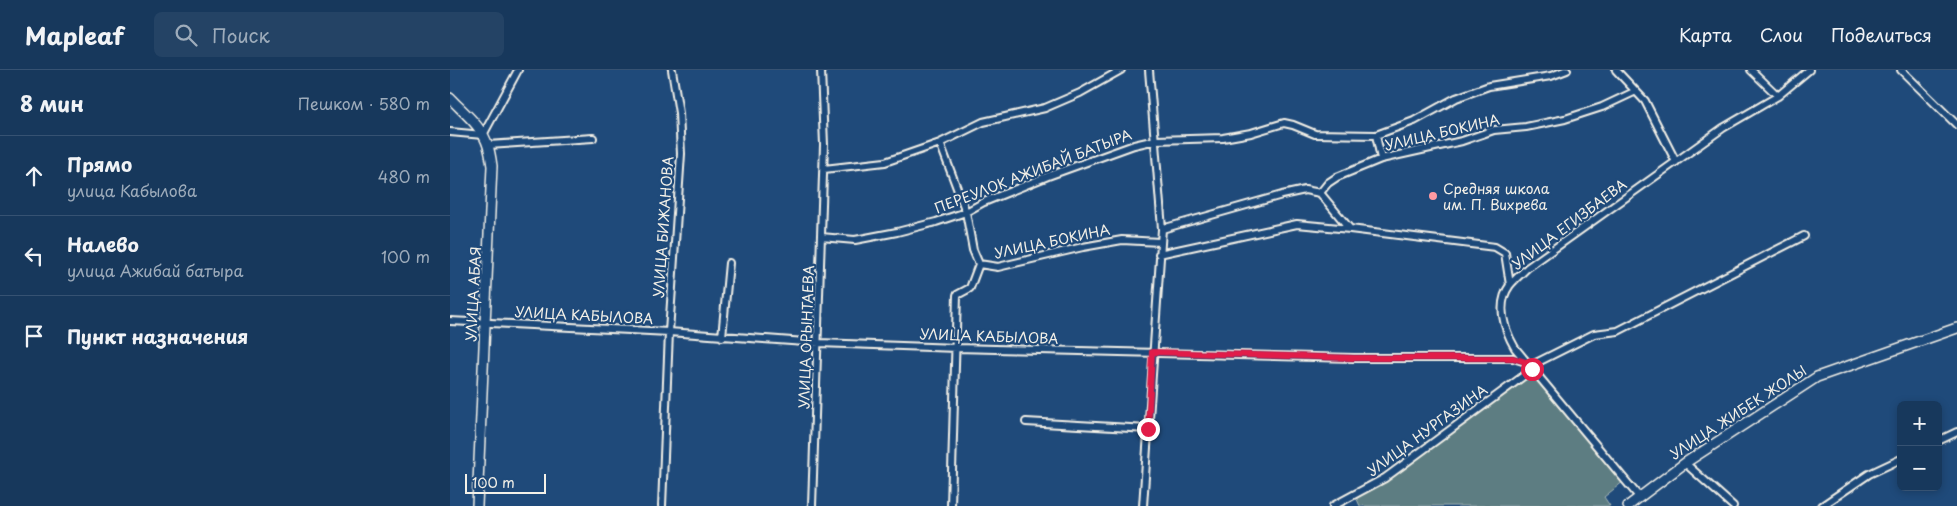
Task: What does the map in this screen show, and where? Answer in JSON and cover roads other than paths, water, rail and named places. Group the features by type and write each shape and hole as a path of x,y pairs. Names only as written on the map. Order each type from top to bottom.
{"street":[{"path":"450,132 483,135 518,70"},
{"name":"УЛИЦА БИЖАНОВА","path":"662,506 669,332 681,154 679,113 672,70"},
{"name":"УЛИЦА ОРЫНТАЕВА","path":"812,506 824,169 821,70"},
{"path":"824,169 885,162 940,143 983,122 1045,108 1080,93 1121,70"},
{"path":"1143,506 1152,352 1162,229 1149,70"},
{"path":"1381,159 1376,134 1414,121 1456,98 1489,86 1551,76 1567,70"},
{"path":"1616,70 1634,92 1645,101 1676,162"},
{"path":"1751,70 1778,96"},
{"name":"УЛИЦА ЕГИЗБАЕВА","path":"1640,498 1512,342 1504,323 1502,311 1504,298 1510,285 1527,268 1723,128 1778,96 1809,70"},
{"path":"1901,70 1957,125"},
{"name":"УЛИЦА БОКИНА","path":"1320,192 1337,177 1381,159 1462,141 1494,130 1526,128 1565,119 1634,92"},
{"name":"УЛИЦА АБАЯ","path":"450,98 476,124 483,135 488,145 492,166 477,506"},
{"name":"ПЕРЕУЛОК АЖИБАЙ БАТЫРА","path":"821,237 855,240 897,232 966,212 984,202 1048,176 1134,145 1156,140 1223,138 1284,123 1293,124 1312,133 1376,134"},
{"path":"488,145 593,138"},
{"path":"940,143 966,212 973,250 979,264 970,288 957,295 952,506"},
{"path":"1162,229 1305,190 1320,192 1350,229"},
{"path":"1159,254 1297,224 1495,247 1505,253 1510,285"},
{"name":"УЛИЦА НУРГАЗИНА","path":"1333,506 1384,478 1530,366 1594,334 1618,331 1804,236"},
{"name":"УЛИЦА БОКИНА","path":"979,264 998,268 1083,247 1122,240 1160,242"},
{"path":"722,337 729,263"},
{"name":"УЛИЦА КАБЫЛОВА","path":"450,321 669,332 722,337 957,348 1354,358 1513,358 1530,366"},
{"name":"УЛИЦА ЖИБЕК ЖОЛЫ","path":"1628,506 1685,463 1817,376 1957,328"},
{"path":"1026,422 1148,429"},
{"path":"1942,439 1957,432"},
{"path":"1822,506 1869,474 1897,461"},
{"path":"1685,463 1733,506"}],"place":[{"name":"Средняя школа им. П. Вихрева","path":"1433,196"}]}
